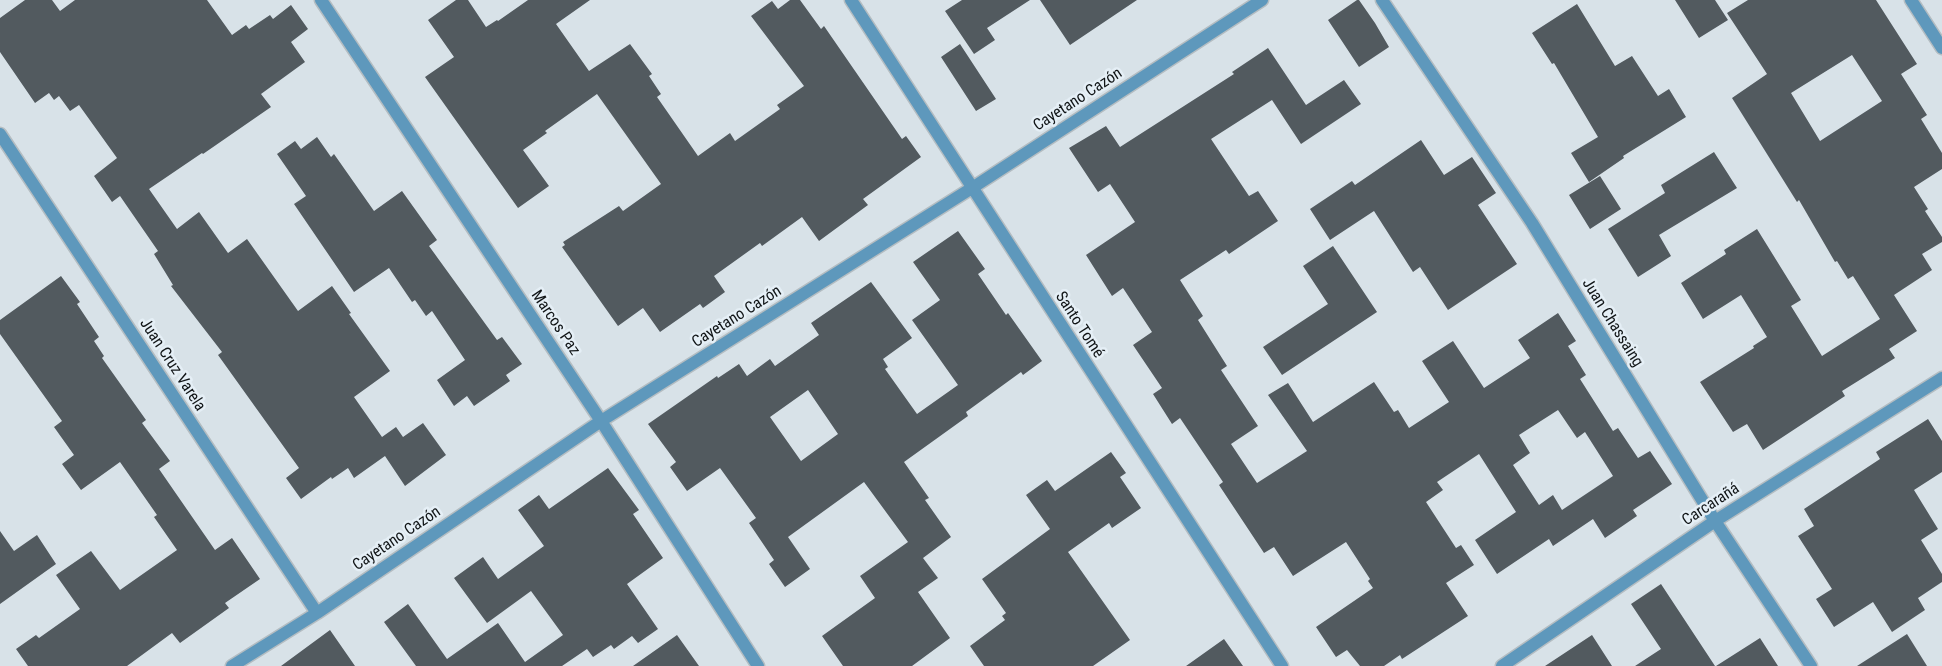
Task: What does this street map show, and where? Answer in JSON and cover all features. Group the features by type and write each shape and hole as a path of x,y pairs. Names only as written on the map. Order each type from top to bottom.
{"street":[{"name":"Marcos Paz","path":"321,0 600,421 758,666"},
{"name":"Santo Tomé","path":"851,0 1282,666"},
{"name":"Cayetano Cazón","path":"232,666 317,613 600,421 972,188 1262,0"},
{"name":"Juan Chassaing","path":"1382,0 1532,223 1715,520 1811,666"},
{"path":"1911,0 1942,48"},
{"name":"Juan Cruz Varela","path":"0,134 317,613"},
{"name":"Carcarañá","path":"1502,666 1715,520 1942,378"}],"building":[{"path":"25,0 52,0 60,11 75,0 207,0 232,35 246,25 249,29 270,15 273,19 291,5 308,29 291,42 305,62 261,94 271,107 149,189 177,229 199,212 228,253 247,239 298,311 332,286 351,313 349,314 390,371 354,397 382,437 396,427 403,437 423,423 446,455 405,486 385,456 354,478 348,468 332,479 331,477 301,499 286,478 299,468 218,355 222,352 171,286 173,285 154,254 158,251 120,196 112,202 94,176 117,158 79,105 70,111 59,96 54,100 49,93 35,103 0,52 0,18"},
{"path":"456,0 468,0 486,27 528,0 590,0 556,24 589,71 630,44 652,74 649,76 661,94 657,97 698,156 730,133 735,141 780,109 777,105 804,86 751,16 772,1 778,9 790,0 800,0 821,29 824,26 902,139 906,136 921,157 863,199 868,205 819,241 802,217 762,246 760,243 714,276 725,292 703,308 700,304 660,332 643,308 618,326 562,247 565,245 563,242 619,206 623,211 661,184 597,94 545,131 547,133 523,150 549,186 518,208 425,77 454,57 428,20"},
{"path":"962,0 1030,0 987,28 995,40 974,54 945,11"},
{"path":"1040,0 1137,0 1070,45"},
{"path":"1359,0 1375,23 1389,47 1359,67 1328,20"},
{"path":"1675,0 1715,0 1728,20 1699,38"},
{"path":"1748,0 1876,0 1917,64 1901,74 1927,115 1921,119 1942,153 1942,169 1914,187 1928,209 1925,211 1942,237 1942,242 1922,254 1932,270 1894,295 1917,331 1889,349 1895,358 1842,391 1845,396 1763,450 1747,424 1733,432 1700,382 1754,348 1753,346 1767,337 1741,295 1703,319 1681,283 1726,254 1724,250 1757,229 1801,300 1791,306 1822,356 1880,319 1853,276 1848,279 1837,261 1835,262 1799,200 1797,202 1732,98 1767,74 1727,13","holes":["1852,55 1882,101 1820,141 1791,93"]},
{"path":"1577,4 1615,66 1632,56 1658,96 1669,89 1686,117 1623,156 1624,158 1589,182 1571,153 1598,137 1554,63 1552,64 1532,33"},
{"path":"960,44 996,99 976,111 941,57"},
{"path":"1268,48 1306,105 1344,80 1361,104 1301,144 1272,100 1211,139 1249,196 1258,191 1278,221 1229,254 1226,250 1180,280 1203,316 1198,320 1227,366 1221,370 1258,426 1231,444 1257,483 1307,451 1268,395 1288,383 1313,422 1374,382 1394,412 1398,410 1409,428 1449,402 1422,361 1453,341 1484,388 1530,358 1518,340 1558,313 1576,341 1568,346 1586,375 1580,379 1613,431 1618,428 1638,458 1650,451 1672,484 1633,510 1637,516 1605,538 1593,519 1553,546 1549,539 1497,574 1475,540 1516,512 1479,454 1437,482 1443,490 1426,502 1456,548 1461,545 1474,565 1446,583 1468,616 1402,659 1400,655 1384,666 1360,666 1347,650 1336,657 1316,627 1373,588 1368,581 1370,579 1346,542 1293,576 1274,547 1264,553 1219,485 1223,482 1180,418 1172,424 1153,394 1162,388 1133,345 1152,332 1123,288 1112,296 1086,255 1135,222 1110,184 1098,192 1069,148 1106,126 1120,147 1234,74 1232,72","holes":["1558,410 1577,438 1585,432 1613,476 1562,510 1553,495 1539,505 1513,465 1530,453 1519,435"]},
{"path":"317,137 331,157 334,154 374,211 402,191 437,240 429,246 497,340 502,337 522,364 506,375 510,381 474,406 467,396 454,406 437,380 465,360 432,311 426,316 415,300 412,302 389,268 354,292 294,204 306,196 277,154 295,141 301,149"},
{"path":"1421,140 1444,175 1472,157 1496,193 1478,205 1517,264 1448,310 1420,267 1413,272 1374,211 1330,240 1310,209 1352,181 1355,185"},
{"path":"1714,152 1737,188 1659,235 1671,256 1638,277 1608,229 1665,193 1661,185"},
{"path":"1600,176 1621,209 1590,229 1569,195"},
{"path":"958,231 985,269 978,274 1006,315 1008,313 1042,361 1023,375 1021,372 966,412 968,416 904,462 929,498 925,500 951,537 923,558 938,578 918,592 950,638 912,666 843,666 822,636 875,598 860,576 908,542 864,482 788,537 810,569 785,587 769,564 774,560 749,523 756,518 720,468 687,491 670,467 676,462 648,424 717,376 718,378 739,364 747,376 770,359 775,366 819,335 811,323 871,282 912,338 883,359 888,367 885,369 917,414 958,385 912,320 940,300 913,262","holes":["808,390 838,434 801,461 770,417"]},
{"path":"1333,246 1377,312 1282,375 1263,347 1328,304 1303,266"},
{"path":"61,276 80,302 77,304 99,337 94,341 104,356 102,358 146,420 142,423 170,461 159,469 215,550 232,538 260,579 225,603 229,608 180,643 172,633 127,666 28,666 16,649 36,635 39,638 80,609 56,575 91,551 120,590 177,550 154,517 157,515 120,462 81,490 62,464 74,455 54,427 62,421 0,334 0,320"},
{"path":"1928,419 1942,441 1942,472 1914,490 1938,529 1921,540 1942,574 1942,582 1918,598 1925,610 1892,632 1873,602 1834,627 1816,599 1832,589 1798,536 1814,526 1804,509 1880,459 1876,452"},
{"path":"1111,452 1126,473 1120,477 1141,508 1112,528 1109,523 1068,552 1130,640 1093,666 984,666 970,646 1005,620 1002,616 1006,613 982,579 1050,529 1026,495 1047,480 1055,491"},
{"path":"608,468 639,510 633,514 663,558 627,584 658,629 638,643 632,636 614,649 611,645 593,657 587,649 562,666 416,666 384,622 408,604 447,659 498,623 525,662 563,635 531,591 487,623 454,578 483,557 498,579 544,546 518,510 539,495 549,509"},
{"path":"0,531 14,551 37,535 56,564 0,604"},
{"path":"1661,584 1715,666 1635,666 1661,649 1631,604"},
{"path":"330,630 355,666 281,666"},
{"path":"1907,634 1927,666 1857,666"},
{"path":"677,635 699,666 633,666"},
{"path":"1592,635 1612,666 1545,666"},
{"path":"1760,638 1778,666 1716,666"},
{"path":"1224,639 1243,666 1186,666"}]}
